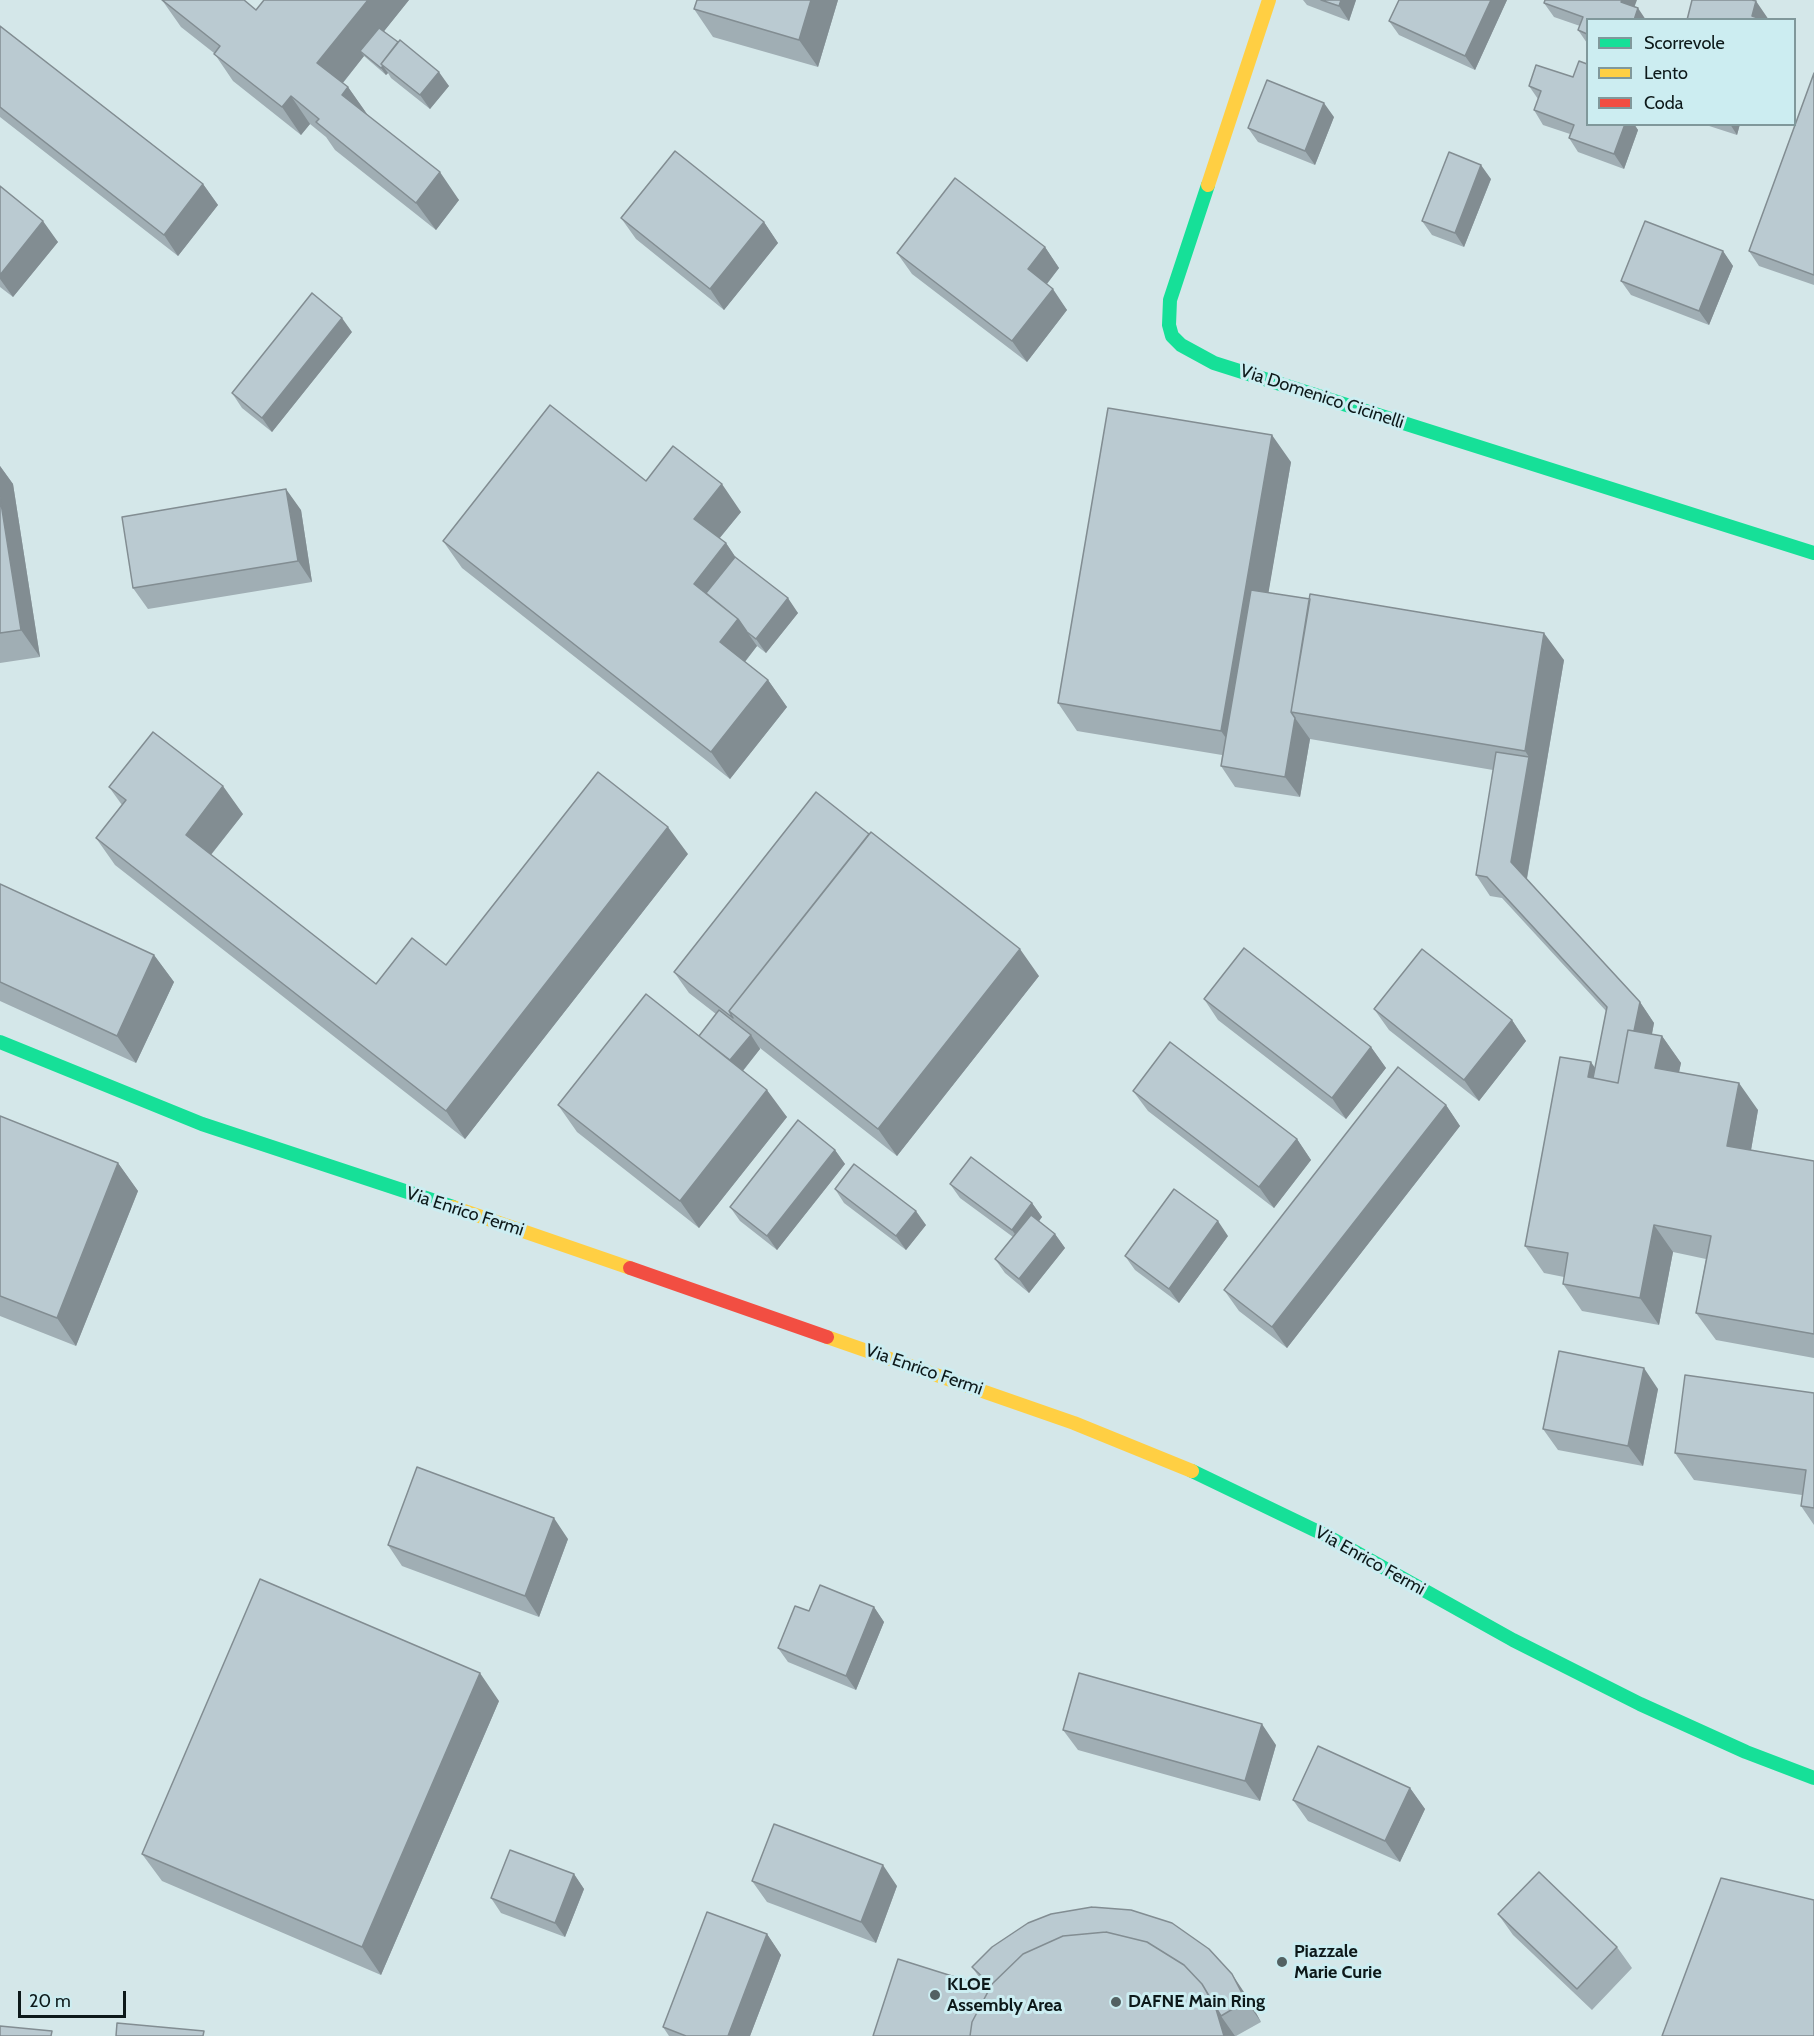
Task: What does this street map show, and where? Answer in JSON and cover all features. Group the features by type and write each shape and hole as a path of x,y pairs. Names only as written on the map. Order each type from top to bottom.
{"street":[{"name":"Via Domenico Cicinelli","path":"1269,0 1170,300 1169,325 1172,336 1181,345 1214,363 1814,553"},
{"name":"Via Enrico Fermi","path":"0,1042 212,1127 497,1222 1008,1399 1191,1470 1327,1536 1513,1640 1640,1704 1746,1752 1814,1778"}],"building":[{"path":"162,0 244,0 256,10 264,0 368,0 317,63 348,87 342,95 440,172 416,203 316,122 319,119 291,96 282,107 214,54 220,46"},
{"path":"697,0 811,0 799,40 694,9"},
{"path":"1321,0 1341,0 1339,6"},
{"path":"1399,0 1491,0 1465,56 1389,21"},
{"path":"1545,0 1622,0 1621,2 1638,8 1635,18 1586,18 1586,34 1578,30 1583,17 1544,3"},
{"path":"1692,0 1756,1 1752,16 1758,18 1688,18"},
{"path":"0,26 203,184 164,235 0,107"},
{"path":"379,28 398,42 381,64 383,66 381,68 360,51"},
{"path":"400,40 439,72 420,95 381,64"},
{"path":"1579,61 1586,64 1586,126 1624,126 1614,154 1569,138 1574,125 1534,110 1541,91 1529,86 1536,65 1573,77"},
{"path":"1814,73 1814,275 1749,251"},
{"path":"1267,80 1324,103 1305,151 1248,128"},
{"path":"675,151 764,222 710,289 621,218"},
{"path":"1449,152 1481,165 1455,233 1422,221"},
{"path":"955,178 1045,247 1028,269 1053,289 1012,341 897,253"},
{"path":"0,186 43,221 0,275"},
{"path":"1645,221 1723,251 1699,311 1621,281"},
{"path":"312,293 342,318 262,418 232,393"},
{"path":"550,405 646,481 673,446 722,484 694,519 726,543 694,584 738,619 720,642 768,680 711,752 443,541"},
{"path":"1108,408 1272,435 1221,731 1058,703"},
{"path":"286,489 298,561 133,588 122,517"},
{"path":"0,497 21,630 0,633"},
{"path":"735,557 788,598 756,639 747,632 738,619 706,593"},
{"path":"1251,590 1310,599 1291,712 1295,718 1285,777 1221,766"},
{"path":"1310,594 1544,633 1525,751 1291,712"},
{"path":"153,732 223,786 186,835 376,984 412,938 446,965 598,772 668,827 446,1111 96,838 126,800 109,787"},
{"path":"1496,752 1529,757 1511,862 1640,1002 1634,1031 1628,1030 1618,1083 1593,1078 1607,1007 1487,877 1476,875"},
{"path":"816,792 869,834 729,1011 733,1018 674,972"},
{"path":"871,832 1020,949 878,1129 729,1011"},
{"path":"0,884 154,955 117,1036 0,982"},
{"path":"1244,948 1371,1047 1332,1098 1204,999"},
{"path":"1422,949 1512,1020 1464,1080 1374,1009"},
{"path":"646,994 767,1090 680,1201 558,1105"},
{"path":"719,1010 751,1035 730,1060 699,1036"},
{"path":"1628,1030 1662,1036 1655,1068 1739,1083 1727,1146 1814,1161 1814,1334 1696,1313 1711,1236 1654,1225 1640,1298 1563,1284 1568,1253 1525,1246 1560,1057 1591,1062 1588,1077 1618,1083"},
{"path":"1170,1042 1297,1139 1259,1187 1133,1091"},
{"path":"1398,1067 1446,1105 1272,1327 1224,1290"},
{"path":"0,1116 118,1163 57,1318 0,1296"},
{"path":"798,1120 835,1150 767,1236 730,1207"},
{"path":"971,1157 1032,1203 1012,1230 950,1184"},
{"path":"854,1164 916,1211 896,1236 835,1189"},
{"path":"1174,1189 1218,1221 1169,1289 1125,1256"},
{"path":"1031,1215 1055,1234 1019,1279 995,1259"},
{"path":"1559,1351 1644,1368 1628,1446 1543,1429"},
{"path":"1685,1375 1814,1393 1814,1508 1801,1506 1806,1470 1675,1453"},
{"path":"417,1467 554,1518 525,1596 388,1545"},
{"path":"260,1579 480,1673 362,1947 142,1854"},
{"path":"820,1585 874,1607 846,1676 778,1648 795,1606 809,1611"},
{"path":"1079,1673 1262,1724 1245,1781 1063,1730"},
{"path":"1318,1746 1410,1788 1385,1841 1293,1800"},
{"path":"774,1824 883,1865 861,1922 752,1881"},
{"path":"510,1850 574,1874 555,1923 491,1898"},
{"path":"1539,1872 1617,1947 1577,1989 1498,1914"},
{"path":"1721,1878 1814,1900 1814,2036 1662,2036"},
{"path":"1092,1907 1131,1910 1172,1923 1209,1949 1232,1974 1246,2001 1221,2016 1202,1984 1184,1965 1147,1942 1106,1932 1063,1936 1023,1954 991,1985 972,1967 992,1947 1028,1923 1051,1914"},
{"path":"707,1912 767,1934 728,2036 686,2036 663,2027"},
{"name":"DAFNE Main Ring","path":"1106,1932 1147,1942 1184,1965 1202,1984 1216,2009 1224,2036 970,2036 972,2022 992,1984 1023,1954 1063,1936"},
{"path":"898,1959 990,1988 972,2022 970,2036 873,2036"},
{"path":"117,2023 204,2031 203,2036 116,2036"},
{"path":"0,2026 52,2031 51,2036 0,2036"}],"traffic: fast":[{"path":"1208,185 1170,300 1169,325 1172,336 1181,345 1214,363 1814,553"},
{"path":"0,1042 202,1124 453,1207"},
{"path":"1192,1471 1327,1536 1513,1640 1640,1704 1746,1752 1814,1778"}],"traffic: slow":[{"path":"1208,185 1269,0"},
{"path":"453,1207 630,1268"},
{"path":"827,1337 1074,1423 1192,1471"}],"traffic: jam":[{"path":"630,1268 827,1337"}],"place":[{"name":"Piazzale Marie Curie","path":"1282,1962"},
{"name":"KLOE Assembly Area","path":"935,1995"},
{"name":"DAFNE Main Ring","path":"1116,2002"}]}
